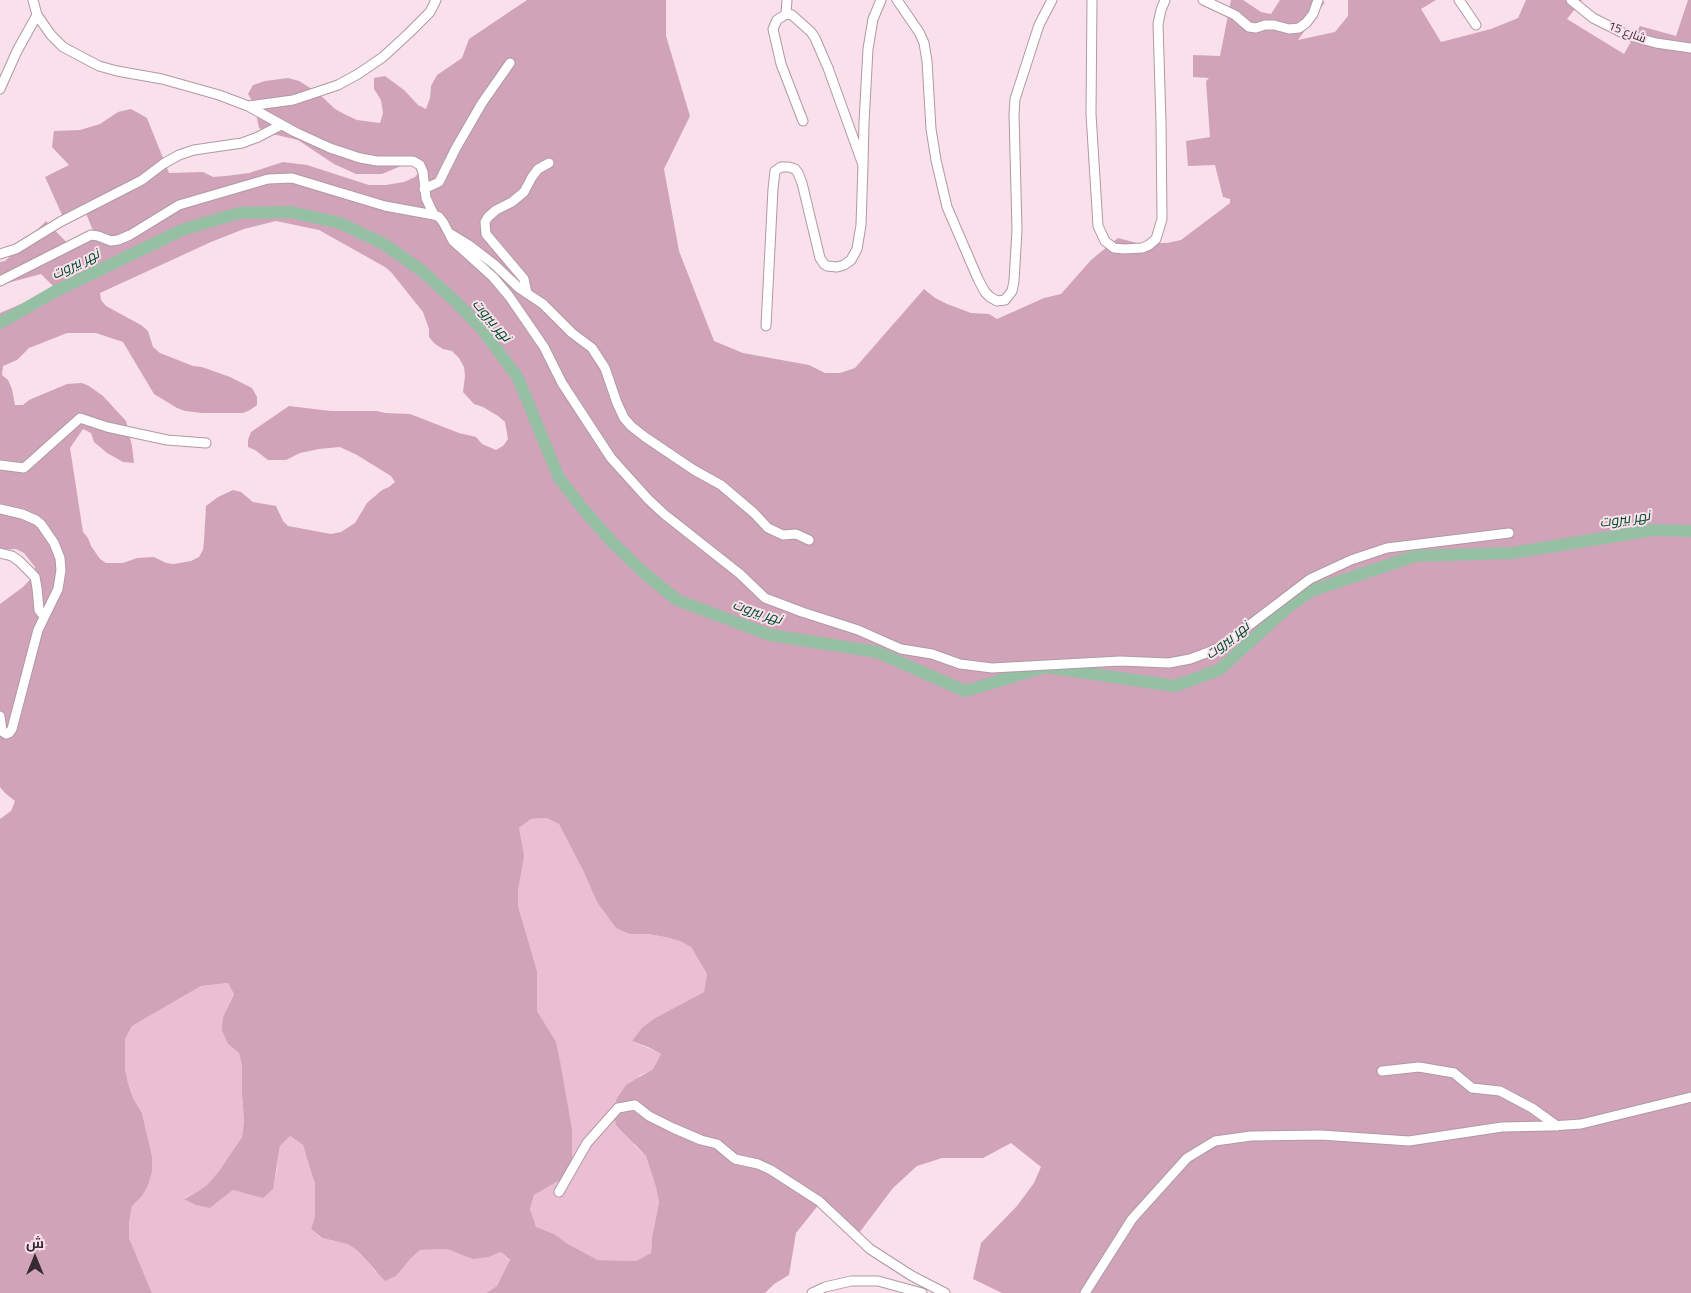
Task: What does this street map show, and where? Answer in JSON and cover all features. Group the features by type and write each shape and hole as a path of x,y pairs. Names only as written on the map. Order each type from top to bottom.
{"street":[{"path":"33,0 37,15 51,35 64,47 99,66 162,79 219,95 248,106 281,125 330,148 360,158 377,161 413,161 420,165 423,172 426,198 434,215"},
{"path":"248,106 293,100 338,85 358,74 383,57 410,33 430,12 436,0"},
{"path":"786,14 787,0"},
{"path":"766,326 775,171 781,167 789,167 795,169 798,173 820,258 827,266 837,267 844,265 851,260 857,249 861,225 868,49 873,18 881,0"},
{"path":"897,0 919,32 924,43 927,61 931,129 947,207 978,279 985,292 997,300 1005,300 1012,291 1014,281 1017,230 1015,99 1039,25 1052,0"},
{"path":"1092,0 1091,114 1098,226 1105,241 1114,248 1124,249 1142,248 1149,245 1156,239 1162,220 1158,24 1160,10 1165,0"},
{"path":"1203,0 1235,15 1249,27 1256,28 1265,24 1289,29 1299,28 1306,23 1313,14 1318,0"},
{"path":"1459,0 1476,25"},
{"name":"شارع 15","path":"1571,0 1593,18 1626,35 1656,44 1691,48"},
{"path":"803,121 781,64 773,29 777,20 786,14 792,15 815,38 864,165"},
{"path":"0,88 17,51 37,15"},
{"path":"424,189 439,182 482,103 510,63"},
{"path":"0,254 16,249 60,222 142,180 163,164 179,155 194,150 242,143 281,125"},
{"path":"527,293 524,279 489,239 485,228 486,222 488,216 512,202 524,192 538,170 549,163"},
{"path":"0,281 91,236 98,236 111,241 118,240 130,235 179,205 274,178 292,178 385,206 434,215 439,217 453,242 493,276 544,347 562,383 610,458 659,509 740,574 765,598 858,630 902,649 932,654 960,664 992,668 1120,661 1169,663 1206,653 1222,646 1310,579 1351,560 1387,548 1509,533"},
{"path":"448,233 469,245 495,265 519,288 543,304 572,333 592,348 605,368 624,418 632,426 694,470 721,485 754,513 768,528 783,535 796,534 809,540"},
{"path":"0,465 24,468 80,418 107,427 167,440 206,443"},
{"path":"0,509 22,514 36,520 49,535 58,552 61,564 61,576 54,598 44,616 32,650 12,729 9,734 2,731 0,716"},
{"path":"0,553 16,558 35,577 38,588 39,610 44,616"},
{"path":"1382,1072 1419,1067 1454,1073 1472,1088 1500,1091 1532,1108 1557,1126"},
{"path":"1086,1293 1132,1219 1187,1158 1215,1141 1251,1136 1321,1135 1409,1141 1502,1127 1581,1124 1656,1104 1691,1097"},
{"path":"559,1192 587,1143 618,1108 635,1105 649,1116 673,1128 701,1140 717,1144 736,1159 758,1164 772,1170 818,1200 870,1249 912,1276 945,1293"},
{"path":"812,1293 825,1286 851,1281 878,1281 922,1293"}],"shaded area":[{"path":"527,0 666,0 666,36 690,116 664,169 679,251 714,341 743,353 809,365 825,373 840,373 855,368 924,289 935,298 947,304 971,313 989,314 997,319 1044,298 1061,294 1091,260 1118,238 1137,243 1167,243 1181,240 1230,203 1230,199 1223,197 1215,165 1188,166 1186,141 1210,137 1206,81 1209,78 1193,77 1193,55 1220,56 1231,0 1243,0 1261,12 1271,14 1280,0 1325,2 1298,40 1335,32 1348,16 1348,0 1436,0 1421,9 1441,42 1491,29 1518,18 1526,0 1582,0 1567,19 1624,54 1640,26 1676,36 1688,0 1691,0 1691,1293 1002,1293 973,1279 981,1243 1017,1206 1034,1183 1041,1167 1011,1143 983,1158 942,1158 917,1166 893,1188 859,1233 820,1203 796,1233 789,1275 774,1284 765,1293 486,1293 497,1286 510,1260 501,1252 489,1257 473,1259 447,1249 420,1250 396,1276 385,1281 357,1250 347,1244 322,1238 311,1229 315,1216 315,1184 303,1145 290,1136 280,1146 273,1189 263,1198 233,1190 210,1208 196,1205 184,1199 208,1184 242,1137 244,1122 242,1066 239,1053 228,1044 222,1030 223,1017 234,994 228,983 201,986 132,1026 125,1039 125,1069 128,1083 133,1098 142,1113 152,1156 152,1171 148,1185 142,1196 132,1206 129,1238 152,1293 0,1293 0,819 11,811 15,801 0,787 0,604 23,587 35,574 35,567 24,553 16,549 0,550 0,313 56,289 41,274 0,285 0,262 5,261 46,221 71,247 94,233 83,206 63,217 45,177 69,165 52,147 54,131 80,130 100,124 118,112 131,109 147,118 169,173 203,172 213,177 226,176 249,173 283,162 307,165 369,185 404,182 415,177 426,164 413,161 382,174 356,174 334,164 298,140 268,133 259,128 254,104 248,94 253,85 265,81 288,78 299,81 317,92 335,109 344,114 357,120 380,123 383,113 381,100 374,89 374,78 385,76 404,90 418,105 426,109 430,98 431,86 437,75 462,58 469,39","holes":["276,221 319,230 391,272 423,312 429,329 429,337 435,344 443,349 452,351 459,358 464,367 463,392 474,404 483,407 505,422 508,439 503,446 496,450 482,444 476,437 459,433 410,414 377,411 331,411 289,406 251,432 248,447 268,460 286,460 300,453 340,447 391,476 395,482 367,503 355,523 341,532 331,534 288,526 283,521 276,506 253,502 241,492 233,490 218,497 206,506 203,550 199,557 191,561 174,564 166,563 154,557 137,558 123,563 106,563 100,559 83,532 70,448 83,429 91,433 94,442 107,453 123,462 134,463 126,421 103,396 82,383 67,384 29,400 23,405 15,405 12,389 8,380 2,375 3,366 17,360 29,348 67,333 96,333 123,342 154,394 177,408 202,413 243,413 250,410 257,405 257,397 252,388 230,377 202,367 193,366 160,353 153,347 148,331 141,325 106,306 101,300 100,293 211,242 244,229","546,818 559,824 597,902 616,928 630,934 648,934 680,941 691,947 707,974 704,992 655,1018 642,1028 632,1041 661,1054 653,1069 626,1085 617,1098 613,1112 616,1125 646,1156 659,1203 652,1237 651,1253 636,1261 598,1260 554,1234 536,1227 530,1209 534,1195 562,1179 572,1166 572,1129 560,1061 556,1042 537,1011 537,971 518,906 518,890 524,856 519,828 531,819"]},
{"path":"546,818 559,824 584,870 597,902 630,934 648,934 680,941 691,947 707,974 704,992 655,1018 632,1041 661,1054 653,1069 639,1076 634,1145 646,1156 659,1203 652,1237 651,1253 636,1261 598,1260 554,1234 535,1227 530,1209 534,1195 562,1179 572,1129 556,1043 537,1011 537,971 518,906 519,828 531,819"},
{"path":"228,983 234,993 223,1017 228,1044 239,1053 242,1066 244,1122 242,1137 208,1184 184,1198 210,1208 233,1190 263,1197 276,1175 280,1146 290,1136 303,1145 311,1168 315,1184 315,1216 311,1229 321,1238 347,1244 357,1250 376,1272 410,1259 420,1250 447,1249 458,1253 489,1257 501,1252 510,1261 497,1286 486,1293 152,1293 129,1238 132,1206 142,1196 152,1156 142,1113 133,1098 128,1083 125,1069 125,1039 132,1026 201,986"}],"waterway":[{"name":"نهر بيروت","path":"0,323 54,292 182,230 239,213 291,212 340,223 384,244 422,271 482,329 518,378 559,478 611,541 643,572 677,600 770,635 877,652 965,691 1045,667 1175,686 1219,670 1286,609 1311,591 1415,556 1512,553 1653,530 1691,531"}]}
